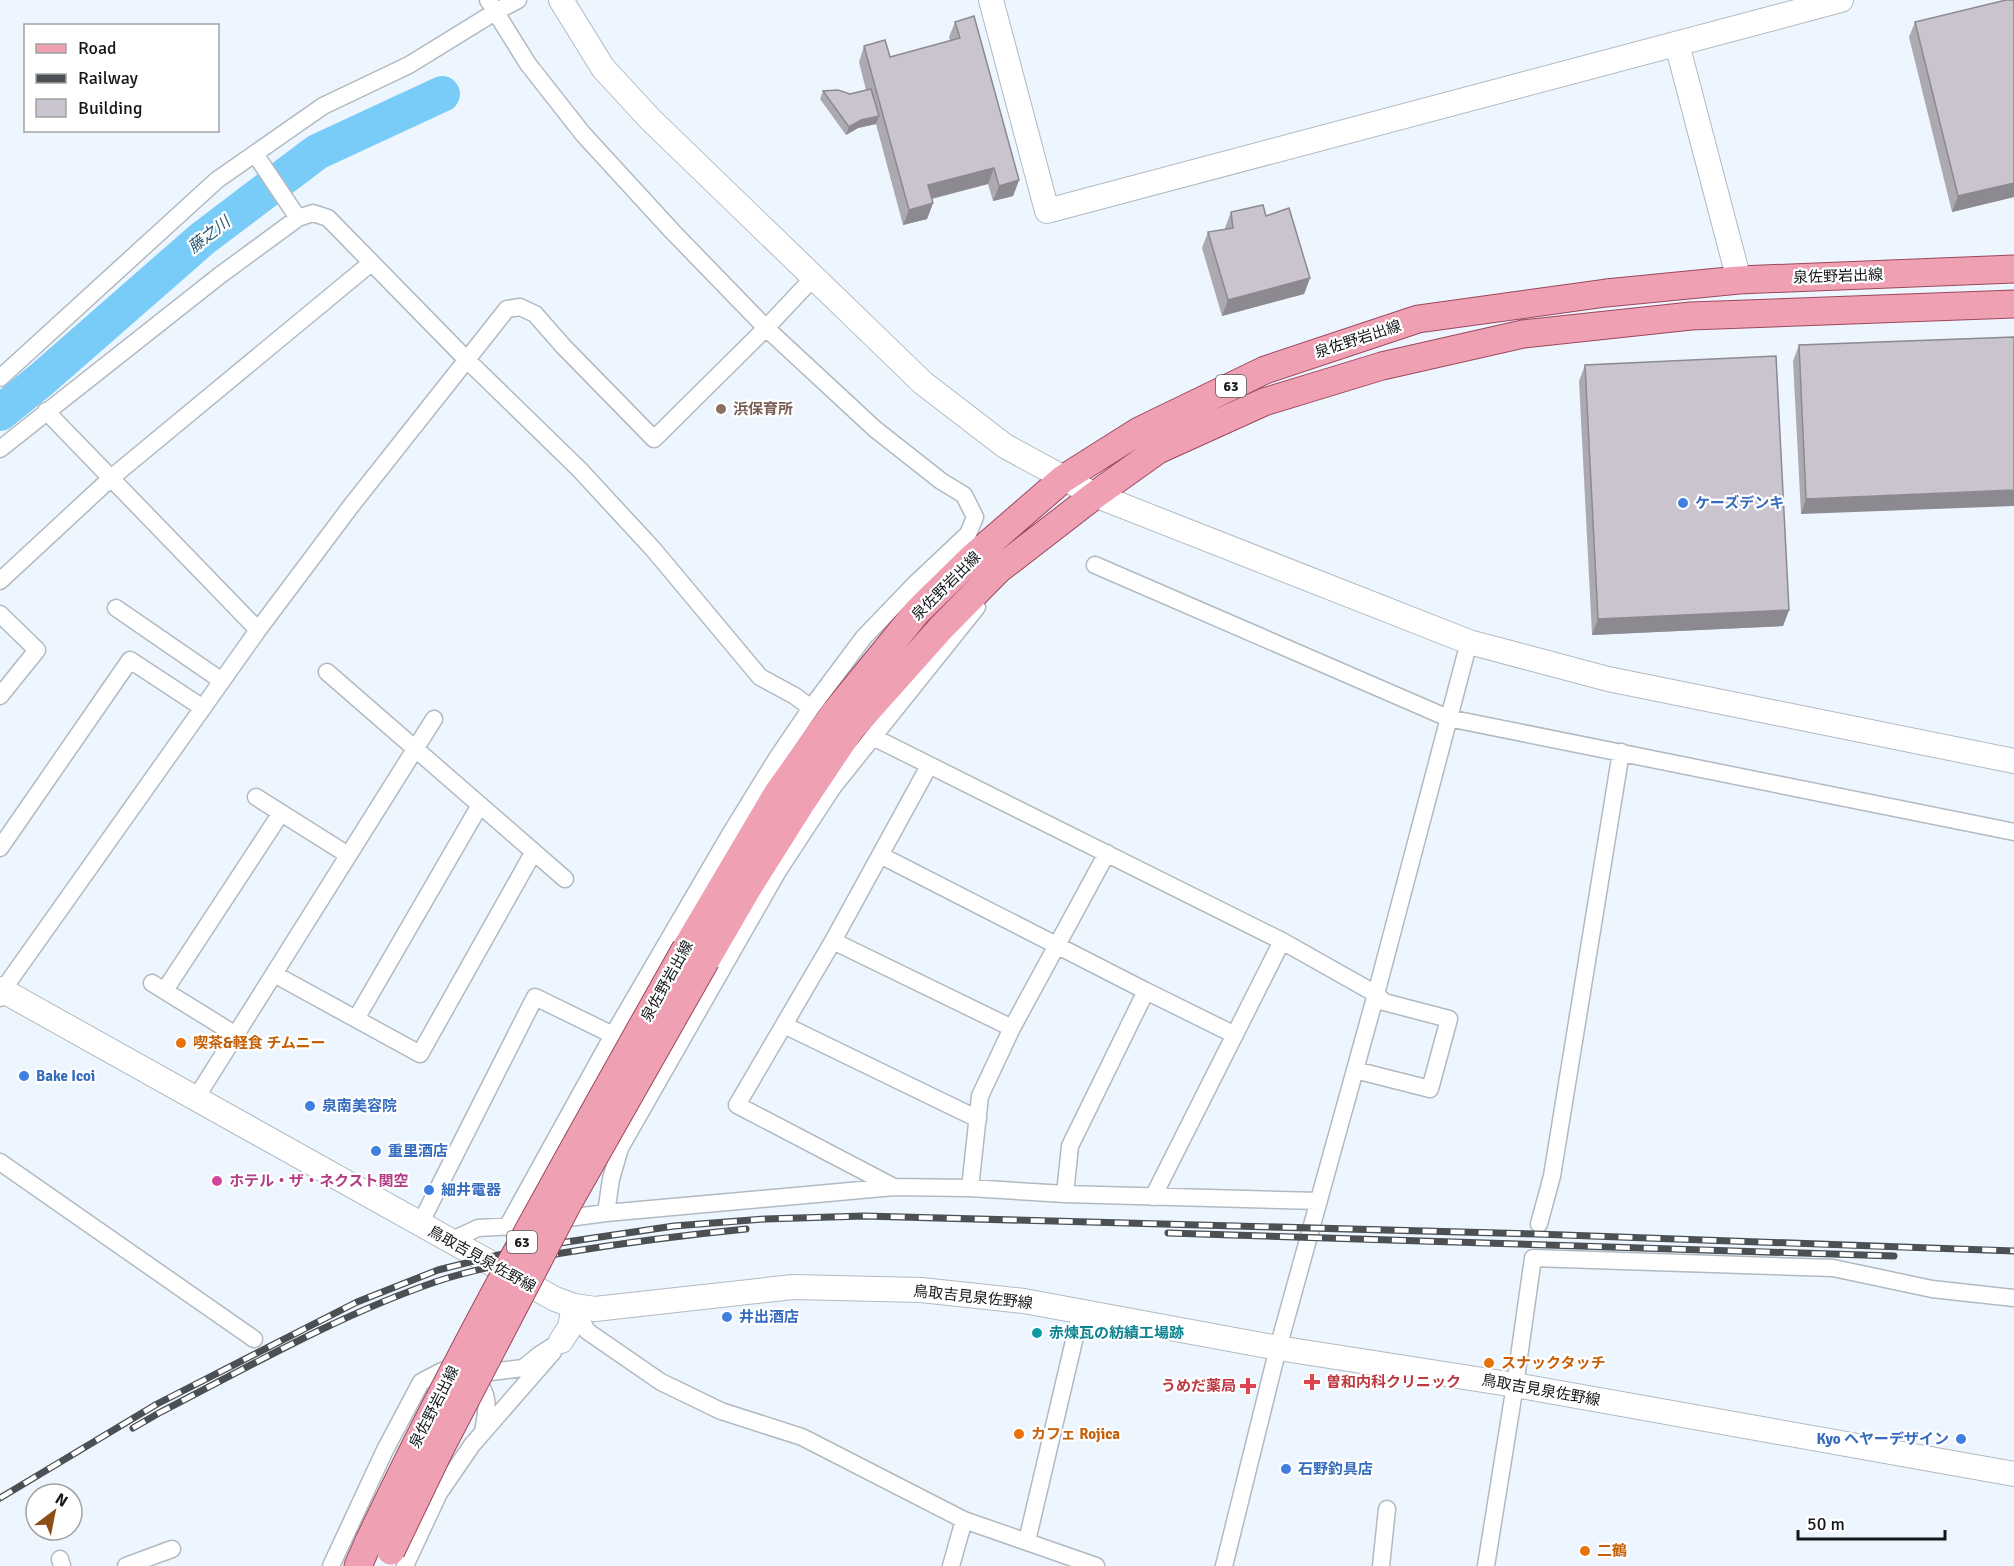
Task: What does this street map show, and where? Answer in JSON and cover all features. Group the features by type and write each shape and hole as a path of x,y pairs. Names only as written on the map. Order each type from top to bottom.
{"main road":[{"name":"泉佐野岩出線","path":"358,1566 387,1556 777,794 833,716 917,612 973,558 1063,479 1139,431 1265,370 1418,319 1606,293 1739,280 2014,269"},
{"name":"泉佐野岩出線","path":"696,954 787,825 850,730 941,628 998,570 1158,450 1264,402 1382,366 1523,334 1691,316 2014,304"}],"street":[{"path":"0,378 218,180 258,158 323,106 409,65 491,6 518,0"},
{"path":"561,0 603,68 642,111 923,383 1005,446 1063,479 1095,495 1469,642 1608,679 2014,761"},
{"path":"991,0 1047,211 1841,0"},
{"path":"491,6 528,64 583,134 672,231 766,328 875,429 941,481 964,495 975,518 968,534 915,584 864,638 811,708 729,836 613,1035 507,1227"},
{"path":"1677,44 1739,280"},
{"path":"258,158 295,213"},
{"path":"0,450 295,213 313,213 328,218 466,359 579,469 653,549 760,677 795,696 811,708"},
{"path":"0,581 111,478 371,263"},
{"path":"1,993 258,630 507,309 520,307 535,314 654,439 814,277"},
{"path":"46,411 258,630"},
{"path":"606,1213 611,1179 620,1148 778,872 833,787 1019,553"},
{"path":"1095,565 1448,718 2014,832"},
{"path":"116,608 222,681"},
{"path":"0,614 37,650 0,696"},
{"path":"1224,1566 1278,1348 1376,993 1469,642"},
{"path":"0,848 130,660 203,708"},
{"path":"327,672 565,879"},
{"path":"196,1098 434,718"},
{"path":"873,737 1282,941 1376,993 1384,1002 1449,1019 1430,1089 1355,1070"},
{"path":"1539,1224 1552,1176 1621,752"},
{"path":"894,1187 737,1105 832,941 928,766"},
{"path":"256,797 348,855"},
{"path":"356,1019 480,806"},
{"path":"236,1035 158,987 281,813"},
{"path":"274,974 420,1054 533,853"},
{"path":"970,1188 980,1096 1012,1028 1107,853"},
{"path":"880,855 1234,1035"},
{"path":"832,941 1012,1028"},
{"path":"1153,1197 1282,941"},
{"path":"1065,1194 1070,1146 1146,991"},
{"name":"鳥取吉見泉佐野線","path":"1,993 196,1098 555,1299 574,1306 595,1309 793,1287 921,1290 1024,1301 1278,1348 1515,1385 2014,1474"},
{"path":"420,1224 535,997 613,1035"},
{"path":"784,1024 978,1119"},
{"path":"0,1162 254,1339"},
{"path":"450,1241 478,1228 507,1227 606,1213 894,1187 1319,1201"},
{"path":"1486,1566 1533,1258 1833,1268 1932,1289 2014,1298"},
{"path":"387,1556 435,1502 472,1445 549,1359 570,1327 574,1306"},
{"path":"574,1306 586,1331 662,1382 721,1411 802,1437 964,1520 1096,1566"},
{"path":"1027,1541 1082,1311"},
{"path":"331,1566 369,1483 421,1382 442,1371 474,1374 523,1368 561,1341"},
{"path":"474,1374 485,1390 487,1410 483,1432"},
{"path":"369,1483 377,1492 410,1506 435,1502"},
{"path":"1381,1566 1387,1509"},
{"path":"951,1566 964,1520"},
{"path":"126,1566 172,1549"}],"building":[{"path":"2014,0 2014,183 1958,196 1915,22"},
{"path":"974,16 1019,180 999,186 994,168 928,185 933,203 909,210 864,46 885,40 890,57 960,38 955,22"},
{"path":"871,89 879,116 861,120 849,127 823,91 838,90 850,94"},
{"path":"1263,205 1266,216 1289,208 1310,278 1228,300 1208,232 1233,228 1231,212"},
{"path":"2014,337 2014,490 1806,499 1799,345"},
{"path":"1776,356 1789,610 1598,619 1585,365"}],"waterway":[{"name":"藤之川","path":"0,413 202,239 317,152 442,94"}],"railway":[{"path":"0,1498 157,1404 357,1302 438,1270 526,1248 674,1226 765,1219 864,1216 1536,1234 2014,1251"},
{"path":"133,1428 331,1325 402,1294 453,1276 562,1253 746,1229"},
{"path":"1168,1233 1894,1256"}],"place":[{"name":"浜保育所","path":"721,409"},
{"name":"ケーズデンキ","path":"1683,503"},
{"name":"喫茶&軽食 チムニー","path":"181,1043"},
{"name":"Bake Icoi","path":"24,1076"},
{"name":"泉南美容院","path":"310,1106"},
{"name":"重里酒店","path":"376,1151"},
{"name":"ホテル・ザ・ネクスト関空","path":"217,1181"},
{"name":"細井電器","path":"429,1190"},
{"name":"井出酒店","path":"727,1317"},
{"name":"赤煉瓦の紡績工場跡","path":"1037,1333"},
{"name":"スナックタッチ","path":"1489,1363"},
{"name":"曽和内科クリニック","path":"1312,1382"},
{"name":"うめだ薬局","path":"1248,1386"},
{"name":"カフェ Rojica","path":"1019,1434"},
{"name":"Kyo ヘヤーデザイン","path":"1961,1439"},
{"name":"石野釣具店","path":"1286,1469"},
{"name":"二鶴","path":"1585,1551"}]}
